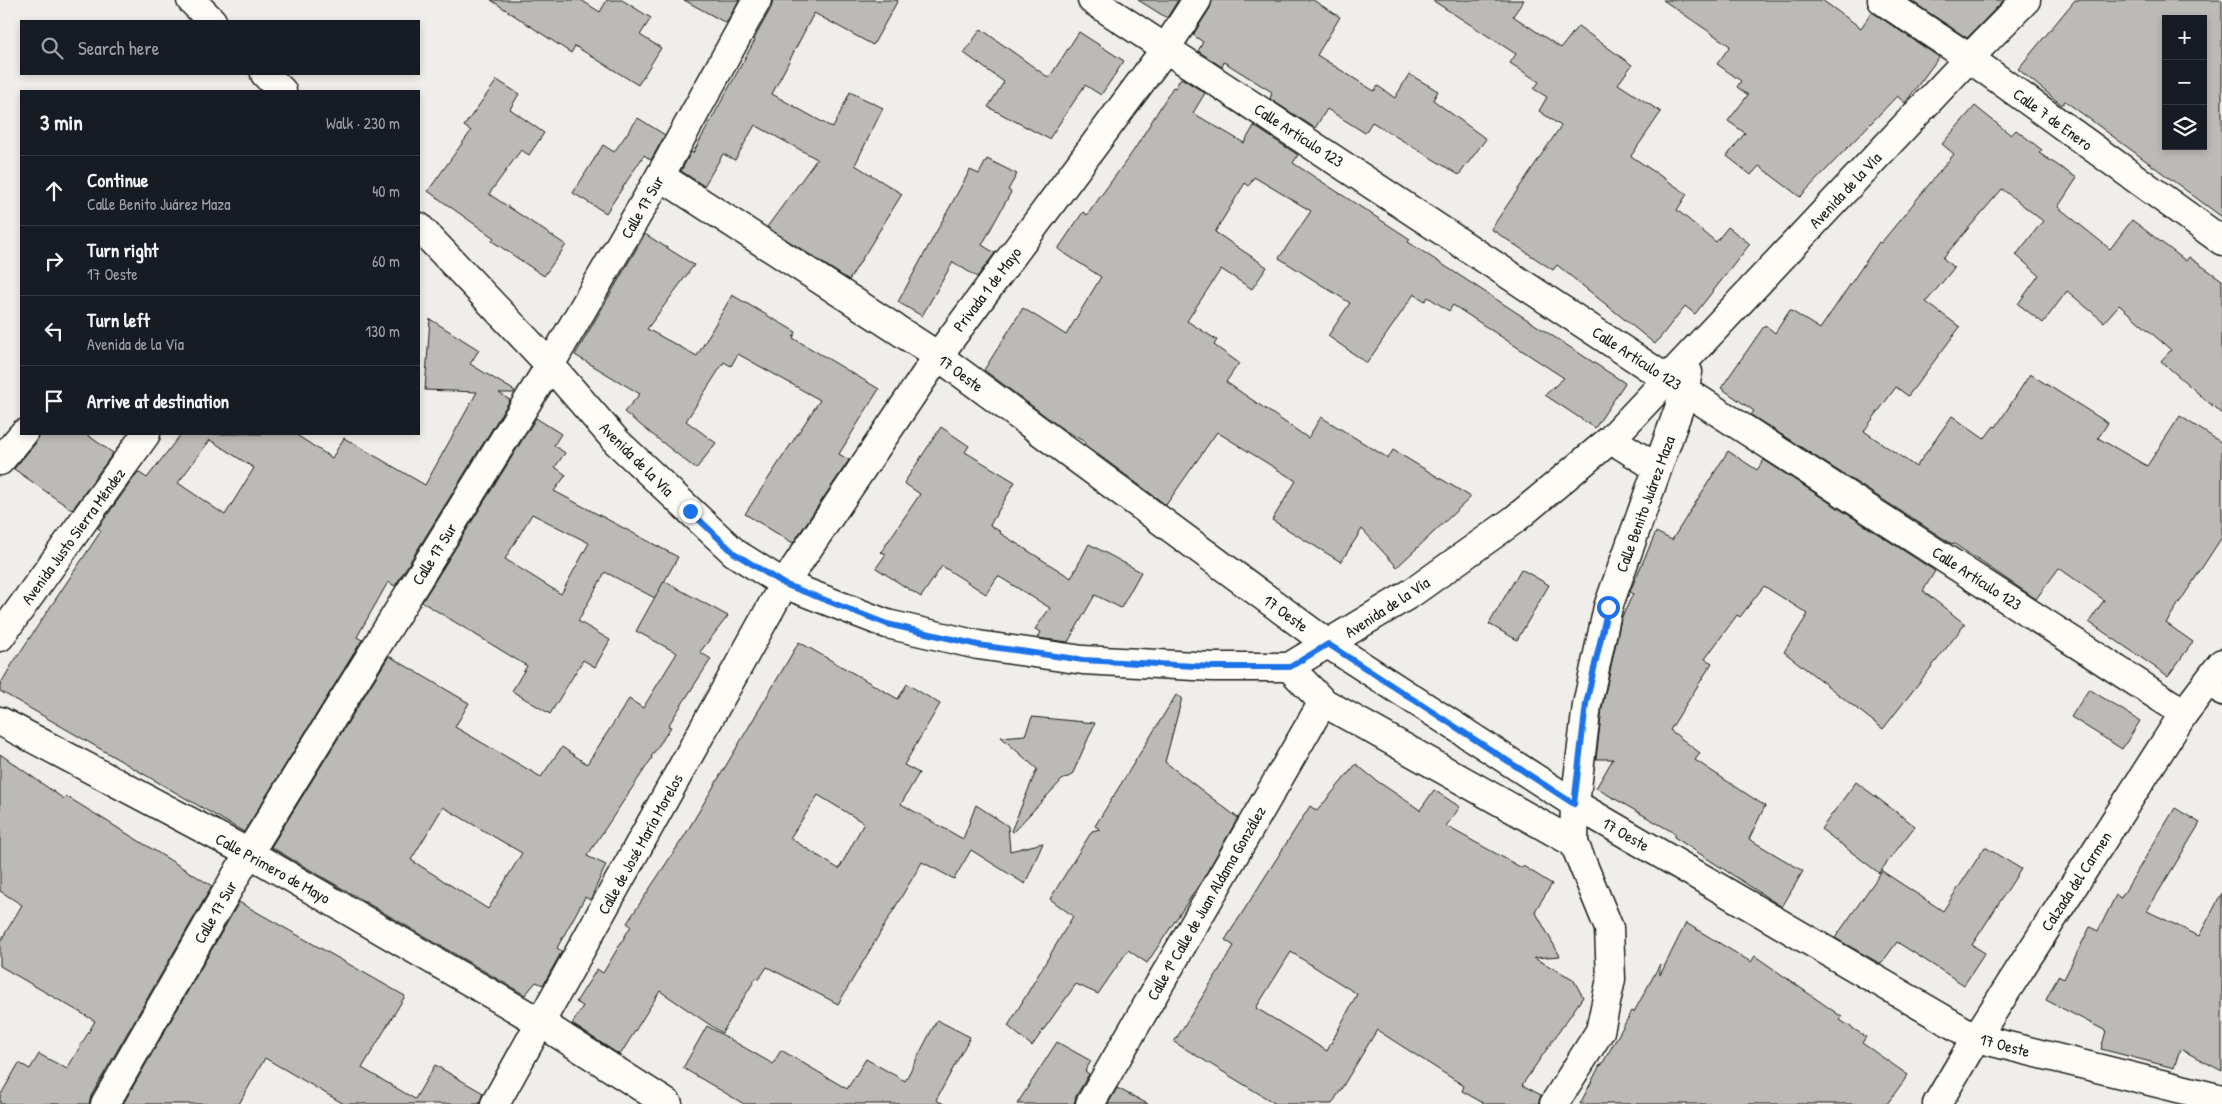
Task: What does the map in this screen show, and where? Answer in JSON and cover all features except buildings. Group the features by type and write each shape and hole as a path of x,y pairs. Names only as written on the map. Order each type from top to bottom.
{"street":[{"path":"191,0 211,20"},
{"name":"Calle 17 Sur","path":"104,1104 249,854 550,365 660,176 757,0"},
{"name":"Calle Artículo 123","path":"1092,0 1676,384 2184,712"},
{"name":"Privada 1 de Mayo","path":"784,584 938,356 1166,48 1197,0"},
{"name":"Calle 7 de Enero","path":"1882,0 1969,58 2222,241"},
{"name":"Avenida de la Vía","path":"422,233 550,365 617,442 734,553 784,584 887,624 978,645 1083,660 1213,667 1290,667 1413,592 1514,520 1676,384 1691,353 2026,0"},
{"path":"266,75 281,90"},
{"name":"17 Oeste","path":"660,176 938,356 1328,644 1574,804 1976,1038 2222,1099"},
{"name":"Calle Benito Juárez Maza","path":"1554,1104 1600,1031 1611,979 1609,928 1574,843 1574,804 1586,704 1608,607 1657,468 1676,384"},
{"path":"0,461 22,435"},
{"name":"Avenida Justo Sierra Méndez","path":"0,637 145,435"},
{"path":"1611,439 1657,468"},
{"name":"Calle de José María Morelos","path":"495,1104 784,584"},
{"path":"1290,667 1323,702 1574,843"},
{"name":"Calzada del Carmen","path":"1937,1104 1976,1038 2184,712 2217,680"},
{"name":"Calle 1ª Calle de Juan Aldama González","path":"1090,1104 1323,702"},
{"name":"Calle Primero de Mayo","path":"0,721 249,854 541,1023 668,1104"}],"route":[{"path":"690,511 734,553 784,584 887,624 978,645 1083,660 1213,667 1290,667 1328,644 1574,804 1586,704 1608,607"}]}
